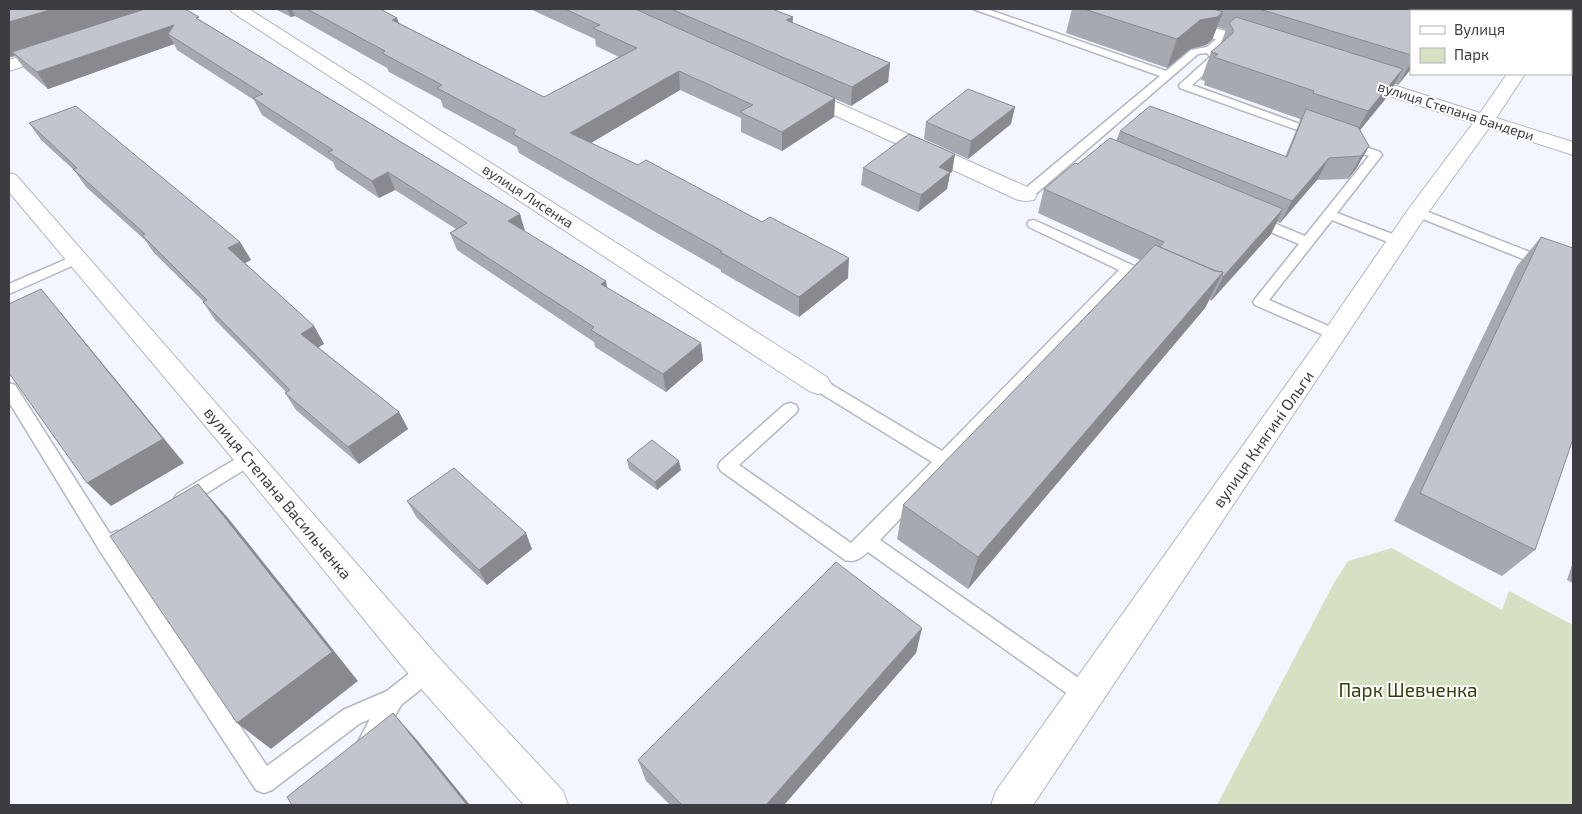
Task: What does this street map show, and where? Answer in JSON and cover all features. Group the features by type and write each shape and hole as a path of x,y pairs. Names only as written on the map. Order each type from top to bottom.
{"street":[{"name":"вулиця Лисенка","path":"238,9 818,384"},
{"path":"1138,9 1280,54"},
{"path":"9,66 72,45"},
{"name":"вулиця Степана Бандери","path":"1336,72 1573,149"},
{"name":"вулиця Княгині Ольги","path":"1010,805 1418,212 1515,75"},
{"path":"785,86 1026,195"},
{"name":"вулиця Степана Васильченка","path":"9,179 249,458 428,671 549,805"}],"lane":[{"path":"978,9 1168,75"},
{"path":"1026,195 1088,150 1195,52 1210,49 1225,37"},
{"path":"1210,49 1216,58 1184,86 1376,155 1260,302 1335,335"},
{"path":"1418,212 1573,274"},
{"path":"1329,214 1398,241"},
{"path":"1244,216 1307,242"},
{"path":"1034,224 1153,280"},
{"path":"9,289 76,259"},
{"path":"790,409 727,466 852,554 1128,269"},
{"path":"818,384 943,460"},
{"path":"9,389 107,545 264,782 350,717 394,698 428,671"},
{"path":"166,509 249,458"},
{"path":"107,545 132,529"},
{"path":"866,541 1086,695"},
{"path":"357,756 369,742 394,698"}],"green space":[{"name":"Парк Шевченка","path":"1392,548 1502,610 1509,591 1573,625 1573,805 1217,805 1334,583 1348,561"}],"building":[{"path":"9,9 53,9 9,22"},
{"path":"145,9 185,9 199,17 196,18 520,214 508,221 606,281 601,284 701,343 663,374 591,330 594,327 450,233 467,223 388,172 372,181 328,152 333,150 253,98 263,94 168,34 174,25 37,72 12,52"},
{"path":"307,9 380,9 397,18 392,20 544,97 637,48 593,28 600,25 565,9 635,9 835,98 782,132 740,112 753,105 679,71 570,133 638,165 646,160 762,222 770,217 849,258 799,297 720,252 722,251 513,134 516,130 437,88 442,85 382,53 385,51"},
{"path":"671,9 772,9 793,17 786,20 890,63 852,87"},
{"path":"1084,9 1213,9 1223,12 1217,17 1200,20 1177,39"},
{"path":"1259,9 1455,9 1410,10 1410,55"},
{"path":"1236,17 1403,69 1368,111 1214,57 1218,54 1211,52 1233,33 1229,23"},
{"path":"968,89 1015,107 971,141 926,122"},
{"path":"76,106 240,242 228,248 314,326 301,334 399,412 348,447 285,393 290,390 203,302 207,300 142,235 145,234 73,169 77,168 29,123"},
{"path":"1150,106 1287,157 1306,109 1358,127 1369,146 1361,156 1329,158 1292,201 1120,131"},
{"path":"909,134 955,154 939,167 950,172 921,195 863,168"},
{"path":"1110,138 1283,209 1223,277 1223,272 1216,271 1160,247 1164,242 1044,189 1075,163 1078,164"},
{"path":"1541,237 1573,248 1573,439 1535,550 1420,493"},
{"path":"1155,245 1215,271 1223,272 978,557 903,505"},
{"path":"41,289 163,439 87,483 9,373 9,304"},
{"path":"652,440 679,461 655,482 627,460"},
{"path":"454,468 526,533 479,570 407,501"},
{"path":"198,484 332,652 237,723 110,536"},
{"path":"836,562 922,628 766,805 682,805 638,760"},
{"path":"393,713 467,805 292,805 287,797"}]}
